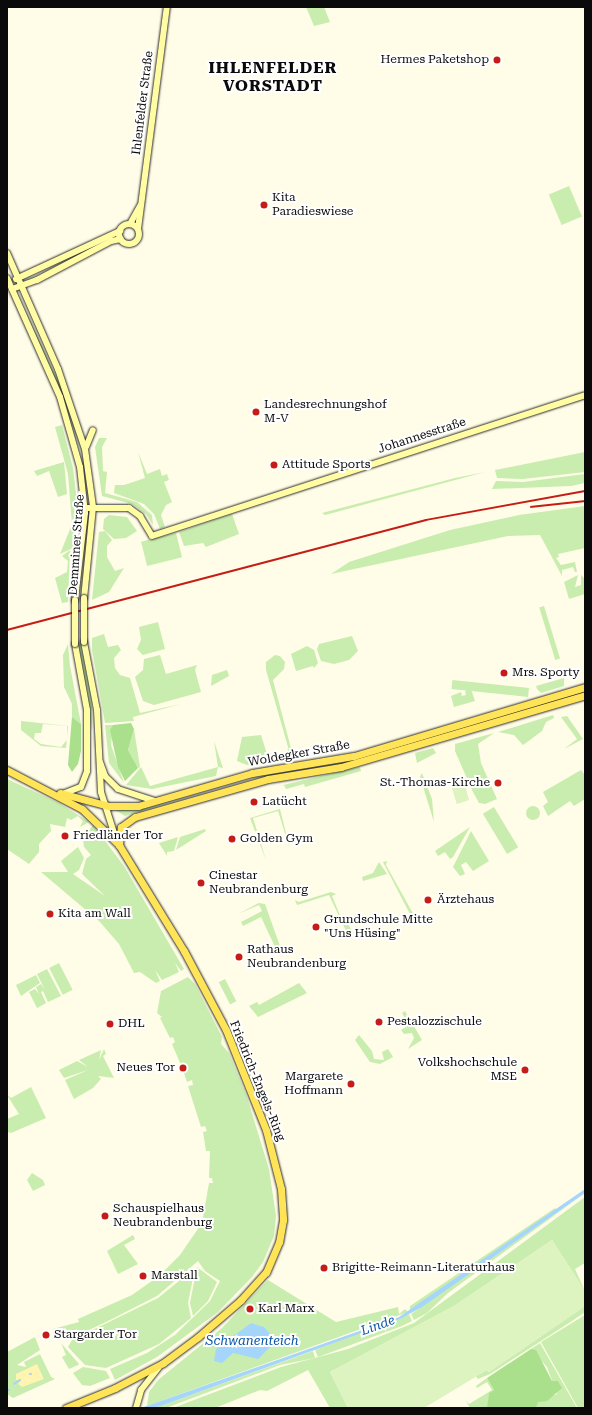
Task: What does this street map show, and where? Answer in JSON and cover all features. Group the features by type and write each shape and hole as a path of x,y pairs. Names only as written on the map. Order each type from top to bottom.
{"main road":[{"name":"Ihlenfelder Straße","path":"121,239 128,244 135,242 139,236 138,229 167,7"},
{"name":"Ihlenfelder Straße","path":"8,280 18,278 120,231 130,224 142,201"},
{"path":"130,224 138,229"},
{"path":"12,289 21,286 111,241 121,239 120,231"},
{"name":"Demminer Straße","path":"7,254 67,393 85,448 93,507 84,598 84,642 97,710 98,750 103,804"},
{"name":"Demminer Straße","path":"8,280 68,420 80,467 84,508 75,600 75,644 87,710 87,771 80,787 62,793"},
{"name":"Johannesstraße","path":"93,507 129,508 140,516 152,536 585,395"},
{"path":"85,448 93,430"},
{"path":"84,508 93,507"},
{"name":"Woldegker Straße","path":"62,793 103,804 132,806 156,801 234,779 354,756 585,687"},
{"name":"Woldegker Straße","path":"118,845 120,830 125,822 236,788 281,776 341,767 585,695"},
{"path":"98,750 105,776 115,787 127,795 156,801"},
{"name":"Friedrich-Engels-Ring","path":"7,770 50,790 92,817 118,845"},
{"path":"234,779 236,788"},
{"name":"Friedrich-Engels-Ring","path":"50,790 62,793"},
{"name":"Friedrich-Engels-Ring","path":"66,1408 115,1388 163,1363 221,1319 256,1284 272,1260 280,1242 283,1210 270,1144 232,1043 191,963 118,845 103,804"},
{"path":"136,1408 141,1390 163,1363"}],"green space":[{"path":"306,7 324,7 330,22 314,26"},
{"path":"569,186 582,216 562,225 549,195"},
{"path":"22,303 67,399 85,463 67,407"},
{"path":"62,425 73,468 78,510 73,548 60,554 72,524 68,474 55,427"},
{"path":"99,438 107,438 102,447 103,471 107,472 105,493 137,502 152,515 153,525 146,514 132,504 102,496 95,447"},
{"path":"138,452 147,474 160,469 162,476 167,474 169,480 164,482 172,502 166,505 161,515 165,527 160,529 154,514 144,504 114,493 115,485 124,485 145,478"},
{"path":"585,452 585,472 523,479 497,478 495,470"},
{"path":"64,462 67,494 58,497 49,471 37,476 34,471"},
{"path":"485,472 325,515 322,513 455,478"},
{"path":"585,474 585,483 571,486 492,489 496,481 523,482"},
{"path":"585,506 585,548 558,554 559,557 556,558 561,565 575,562 577,572 575,572 573,567 562,570 562,576 540,535 508,536 331,574 349,562 450,530 519,515"},
{"path":"232,514 239,534 206,547 203,543 184,546 179,532"},
{"path":"109,515 127,517 137,531 126,538 114,539 103,529 104,519"},
{"path":"105,531 112,540 107,546 107,557 115,571 124,568 109,592 92,600 99,532"},
{"path":"176,533 182,557 147,566 141,542"},
{"path":"70,550 68,602 62,603 55,578 67,572 68,561 62,556"},
{"path":"578,575 575,587 581,585 581,575 585,579 585,594 569,599 564,582"},
{"path":"544,606 560,659 555,660 539,607"},
{"path":"158,622 165,649 143,655 137,649 141,640 139,627"},
{"path":"104,634 108,647 118,645 121,650 114,658 115,668 120,675 130,678 140,713 181,704 133,717 134,721 105,723 92,650 92,638"},
{"path":"352,636 358,651 349,660 334,664 321,661 317,649 319,644"},
{"path":"68,644 70,666 81,724 72,717 72,704 64,687 63,655"},
{"path":"81,644 92,702 92,733 79,655 78,645"},
{"path":"307,646 314,650 318,663 314,668 313,666 296,671 291,654"},
{"path":"160,655 166,674 197,665 195,670 201,692 154,705 143,701 135,677 143,670 144,659"},
{"path":"275,655 280,656 285,662 284,669 273,680 293,756 287,757 288,747 266,670 266,662"},
{"path":"227,670 229,676 211,686 212,675"},
{"path":"564,678 564,686 541,693 537,689 536,686"},
{"path":"452,680 529,688 528,697 451,689"},
{"path":"471,689 475,701 454,707 451,696 461,692 462,696 466,695 465,691"},
{"path":"553,715 554,718 546,722 542,731 523,745 514,735 498,732"},
{"path":"567,716 583,739 564,749 577,739 561,717"},
{"path":"72,717 81,724 81,751 78,764 72,772 68,765"},
{"path":"21,721 68,726 67,737 67,726 43,724 41,733 35,733 34,739 41,744 61,747 67,740 66,748 41,746 21,730"},
{"path":"131,723 134,729 128,750 138,768 125,781 118,767 110,730 113,725"},
{"path":"105,725 113,725 111,745 124,783 109,763"},
{"path":"134,729 140,767 138,768 128,750"},
{"path":"494,733 478,744 481,763 497,799 485,804 479,803 455,751 455,744"},
{"path":"261,735 267,754 283,753 285,757 247,765 237,761 242,737"},
{"path":"214,741 223,768 218,767"},
{"path":"433,748 436,753 417,763 415,753"},
{"path":"141,767 150,786 218,767 216,776 152,789 126,785"},
{"path":"360,767 361,771 305,787 304,784 286,789 284,785 279,786"},
{"path":"581,770 585,775 585,799 574,806 570,801 548,816 543,806 548,802 543,792"},
{"path":"422,773 432,799 434,822 420,777"},
{"path":"7,779 59,803 89,822 80,827 83,821 78,816 71,820 67,818 65,827 50,824 51,831 39,844 39,852 29,864 7,849"},
{"path":"463,780 469,800 457,804 451,784"},
{"path":"218,786 125,816 115,810 138,808"},
{"path":"530,806 536,806 540,810 540,816 536,820 530,820 526,816 526,810"},
{"path":"494,807 518,847 507,854 483,814"},
{"path":"280,809 290,849 278,811 253,818 266,860 250,818"},
{"path":"93,825 124,866 184,969 181,971 175,963 179,972 162,980 155,970 160,981 156,983 140,972 134,973 119,944 100,922 41,872 68,872 61,861 78,847 84,858 79,870 73,874 105,896 82,874 86,859 91,855 84,847 83,839"},
{"path":"470,827 453,857 450,859 445,852 438,856 435,851"},
{"path":"205,829 206,831 176,850 180,837"},
{"path":"471,831 489,861 473,871 466,862 461,865 465,874 460,876 453,867"},
{"path":"178,837 174,851 167,852 167,856 159,843"},
{"path":"387,861 386,865 415,917 412,918 383,862"},
{"path":"379,862 387,874 363,881 362,877 373,873"},
{"path":"331,892 336,894 332,896 344,925 348,924 353,933 348,935 329,895 297,905 295,900 299,902"},
{"path":"259,903 265,904 281,949 277,951 261,917 243,926 241,922 262,911 259,905 238,914"},
{"path":"59,963 73,990 63,995 49,968"},
{"path":"47,969 61,996 48,1002 43,991 41,992 46,1003 37,1008 29,992 35,989 39,994 36,987 41,984 45,990 37,974"},
{"path":"36,975 40,983 21,996 16,985"},
{"path":"188,977 195,984 222,1037 221,1044 229,1053 247,1097 269,1169 276,1216 274,1236 263,1262 252,1277 218,1312 157,1357 115,1380 110,1369 147,1353 175,1335 210,1301 220,1281 205,1271 198,1261 157,1296 68,1340 60,1337 53,1329 79,1322 78,1319 132,1295 159,1276 180,1255 202,1223 209,1183 213,1183 212,1178 209,1178 210,1151 206,1151 203,1132 207,1131 205,1126 201,1127 188,1086 193,1085 192,1080 187,1082 184,1073 187,1071 184,1064 181,1065 172,1044 175,1042 173,1037 170,1038 160,1018 162,1017 157,1013 161,991"},
{"path":"225,979 236,1001 230,1004 219,982"},
{"path":"299,983 307,993 258,1017 249,1006 257,1002 259,1005"},
{"path":"405,1011 422,1040 408,1049 414,1038 412,1033 404,1034 401,1030 409,1025 402,1013"},
{"path":"359,1035 372,1051 374,1059 384,1060 382,1052 388,1049 393,1057 380,1064 370,1062 355,1040"},
{"path":"104,1049 106,1054 103,1056 114,1078 98,1076 101,1079 93,1088 74,1099 65,1080 88,1070 64,1078 59,1070 77,1061 88,1067 79,1060 101,1050 99,1060"},
{"path":"31,1087 46,1118 11,1133 7,1132 7,1119 19,1114 7,1095 11,1098"},
{"path":"32,1173 43,1180 45,1185 33,1191 27,1180"},
{"path":"585,1193 448,1293 427,1313 414,1320 411,1314"},
{"path":"585,1197 585,1263 575,1269 585,1291 552,1240 454,1306 330,1372 348,1408 330,1408 308,1370 267,1391 260,1390 215,1408 173,1408 281,1367 348,1349 414,1323"},
{"path":"555,1208 556,1210 410,1311 410,1306"},
{"path":"133,1235 135,1239 124,1245 138,1264 118,1274 107,1251"},
{"path":"552,1240 585,1291 585,1306 489,1372 487,1370 424,1408 348,1408 330,1372 454,1306"},
{"path":"197,1267 217,1282 208,1301 193,1316 190,1303"},
{"path":"195,1268 188,1303 191,1318 159,1344 106,1368 85,1365 68,1347 72,1340 158,1298"},
{"path":"268,1280 336,1322 398,1307 399,1314 405,1309 408,1312 147,1406 149,1392 158,1380 222,1328"},
{"path":"585,1306 585,1312 490,1374 478,1379 476,1376 487,1370 489,1372"},
{"path":"409,1314 412,1321 402,1326 318,1357 315,1350"},
{"path":"585,1315 585,1408 578,1408 541,1342"},
{"path":"35,1337 40,1350 17,1365 26,1367 24,1362 40,1354 51,1377 55,1379 13,1398 7,1394 7,1352"},
{"path":"61,1343 79,1364 78,1365 69,1369 62,1357 66,1355"},
{"path":"540,1343 577,1408 536,1408 537,1401 557,1394 547,1367 531,1349"},
{"path":"531,1349 536,1350 552,1381 558,1381 562,1388 547,1401 538,1402 536,1408 487,1408 489,1393 494,1390 487,1378"},
{"path":"313,1351 315,1358 280,1365 166,1408 155,1408"},
{"path":"83,1367 106,1371 110,1378 90,1386 82,1385 73,1373"},
{"path":"487,1378 494,1390 489,1393 488,1407 470,1408 466,1401 469,1404 492,1390 487,1382 477,1388 476,1386"}],"sand":[{"path":"37,1364 44,1379 22,1387 18,1384 21,1380 16,1380 16,1374"}],"water":[{"name":"Linde","path":"585,1189 585,1193 422,1307 400,1319 158,1407 141,1408 399,1317"},
{"name":"Schwanenteich","path":"251,1323 264,1327 279,1344 271,1346 258,1359 233,1353 222,1363 214,1361 216,1349"}],"waterway":[{"path":"14,1384 20,1380"}],"railway":[{"path":"7,630 426,520 585,491"},
{"path":"531,507 585,501"}],"place":[{"name":"Hermes Paketshop","path":"497,60"},
{"name":"Kita Paradieswiese","path":"264,205"},
{"name":"Landesrechnungshof M-V","path":"256,412"},
{"name":"Attitude Sports","path":"274,465"},
{"name":"Mrs. Sporty","path":"504,673"},
{"name":"St.-Thomas-Kirche","path":"498,783"},
{"name":"Latücht","path":"254,802"},
{"name":"Friedländer Tor","path":"65,836"},
{"name":"Golden Gym","path":"232,839"},
{"name":"Cinestar Neubrandenburg","path":"201,883"},
{"name":"Ärztehaus","path":"428,900"},
{"name":"Kita am Wall","path":"50,914"},
{"name":"Grundschule Mitte \"Uns Hüsing\"","path":"316,927"},
{"name":"Rathaus Neubrandenburg","path":"239,957"},
{"name":"Pestalozzischule","path":"379,1022"},
{"name":"DHL","path":"110,1024"},
{"name":"Neues Tor","path":"183,1068"},
{"name":"Volkshochschule MSE","path":"525,1070"},
{"name":"Margarete Hoffmann","path":"351,1084"},
{"name":"Schauspielhaus Neubrandenburg","path":"105,1216"},
{"name":"Brigitte-Reimann-Literaturhaus","path":"324,1268"},
{"name":"Marstall","path":"143,1276"},
{"name":"Karl Marx","path":"250,1309"},
{"name":"Stargarder Tor","path":"46,1335"}],"district":[{"name":"IHLENFELDER VORSTADT","path":"273,77"}]}
